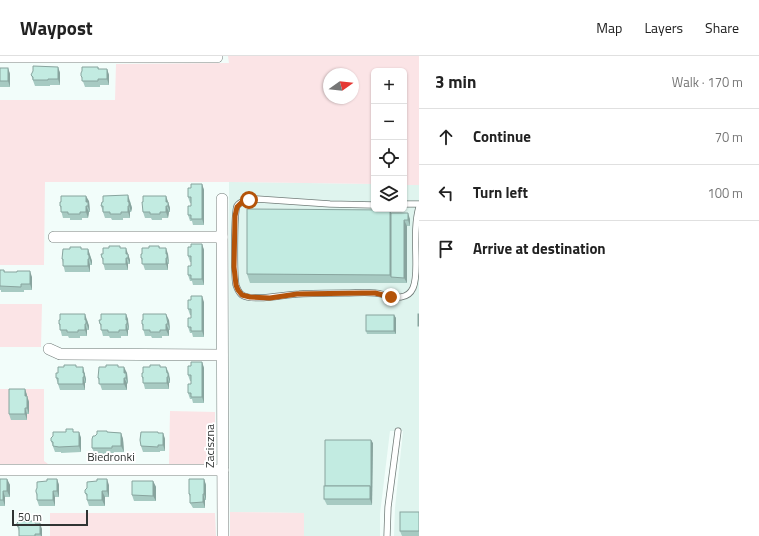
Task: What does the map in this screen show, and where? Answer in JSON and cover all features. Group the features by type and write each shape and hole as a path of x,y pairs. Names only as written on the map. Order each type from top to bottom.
{"street":[{"path":"0,58 217,57"},
{"name":"Zaciszna","path":"222,199 223,536"},
{"path":"54,237 222,237"},
{"path":"49,349 60,354 222,355"},
{"name":"Biedronki","path":"0,470 223,470"}],"lane":[{"path":"371,205 256,199 242,202 237,207 235,216 234,267 238,290 242,295 250,297 270,298 297,294 375,293 400,298 408,294 413,289 416,278 417,217 419,205 407,204"},
{"path":"387,536 388,507 398,431"}],"shaded area":[{"path":"228,56 419,56 419,185 407,185 407,68 371,68 371,184 45,182 44,265 0,265 0,100 115,100 116,64 229,63"},
{"path":"229,182 371,184 371,212 407,212 407,185 419,185 419,536 394,536 395,508 403,431 390,431 380,514 380,536 304,536 303,513 230,512"},
{"path":"0,304 42,304 41,347 0,347"},
{"path":"0,389 44,389 44,461 48,464 0,465"},
{"path":"170,411 215,412 215,460 212,465 169,464"},
{"path":"230,512 304,513 304,536 230,536"},
{"path":"50,513 215,513 216,536 50,536"}],"building":[{"path":"33,66 58,67 58,79 33,80 31,75"},
{"path":"82,67 98,67 98,69 107,69 107,79 98,79 98,81 82,81"},
{"path":"0,68 8,68 8,81 0,81"},
{"path":"191,184 202,184 202,219 191,219 191,215 188,215 188,206 191,206 191,197 188,197 188,188 191,188"},
{"path":"128,195 128,212 121,212 121,214 110,214 110,212 103,212 103,206 101,206 103,196"},
{"path":"61,196 86,196 88,206 86,206 86,212 80,212 80,214 68,214 68,212 61,212"},
{"path":"143,196 166,196 168,206 166,206 166,212 160,212 160,214 150,214 150,212 143,212"},
{"path":"247,209 371,210 371,212 390,212 390,275 247,274"},
{"path":"391,213 408,213 408,220 404,220 404,278 391,277"},
{"path":"191,244 202,244 202,279 191,279 191,275 188,275 188,266 191,266 191,256 188,256 188,247 191,247"},
{"path":"109,246 120,246 120,248 126,248 128,258 126,258 126,264 103,264 101,254 103,254 103,248 109,248"},
{"path":"149,246 166,248 166,264 142,264 142,248 149,248"},
{"path":"70,247 81,247 81,249 88,249 88,266 63,266 63,249 70,249"},
{"path":"0,270 4,270 4,272 30,271 30,284 21,284 21,287 0,286"},
{"path":"191,296 202,296 202,331 191,331 191,327 188,327 188,318 191,318 191,309 188,309 188,300 191,300"},
{"path":"60,314 85,314 85,330 78,330 78,332 67,332 67,330 60,330"},
{"path":"101,314 126,314 126,330 119,330 119,332 108,332 108,330 101,330 99,320 101,320"},
{"path":"143,314 166,314 168,324 166,324 166,330 160,330 160,332 150,332 150,330 143,330"},
{"path":"419,314 419,326 418,326"},
{"path":"366,315 394,315 394,331 366,331"},
{"path":"191,362 202,362 202,397 191,397 191,393 188,393 188,384 191,384 191,375 188,375 188,366 191,366"},
{"path":"64,365 76,365 76,367 83,367 83,384 58,384 56,373 58,373 58,367 64,367"},
{"path":"106,365 118,365 118,367 124,367 126,378 124,378 124,384 99,384 99,367 106,367"},
{"path":"150,365 160,365 160,367 166,367 168,373 167,383 143,383 143,367 150,367"},
{"path":"9,389 25,389 25,396 27,396 27,408 25,408 25,414 9,414"},
{"path":"66,429 73,429 73,432 79,432 79,446 53,446 51,438 53,436 53,432 66,432"},
{"path":"97,431 121,433 121,446 112,446 112,448 92,448 92,439 93,436 97,434"},
{"path":"141,432 163,433 163,445 158,445 158,447 141,446"},
{"path":"325,440 371,440 371,489 370,486 325,486"},
{"path":"0,479 7,479 7,491 3,491 3,500 0,500"},
{"path":"47,479 57,479 57,491 53,491 53,500 37,500 37,482 47,481"},
{"path":"97,479 107,479 107,491 102,491 102,500 87,500 85,490 87,488 87,482 97,481"},
{"path":"189,479 204,479 203,502 190,503"},
{"path":"132,481 153,481 153,496 132,495"},
{"path":"324,486 370,486 370,499 324,499"},
{"path":"400,512 419,512 419,531 400,531"},
{"path":"19,521 35,521 35,523 40,523 40,534 35,534 35,536 19,536 19,527 17,526 17,523"}],"route":[{"path":"249,200 242,202 237,207 235,216 234,267 236,285 242,295 270,298 297,294 375,293 391,297"}]}
